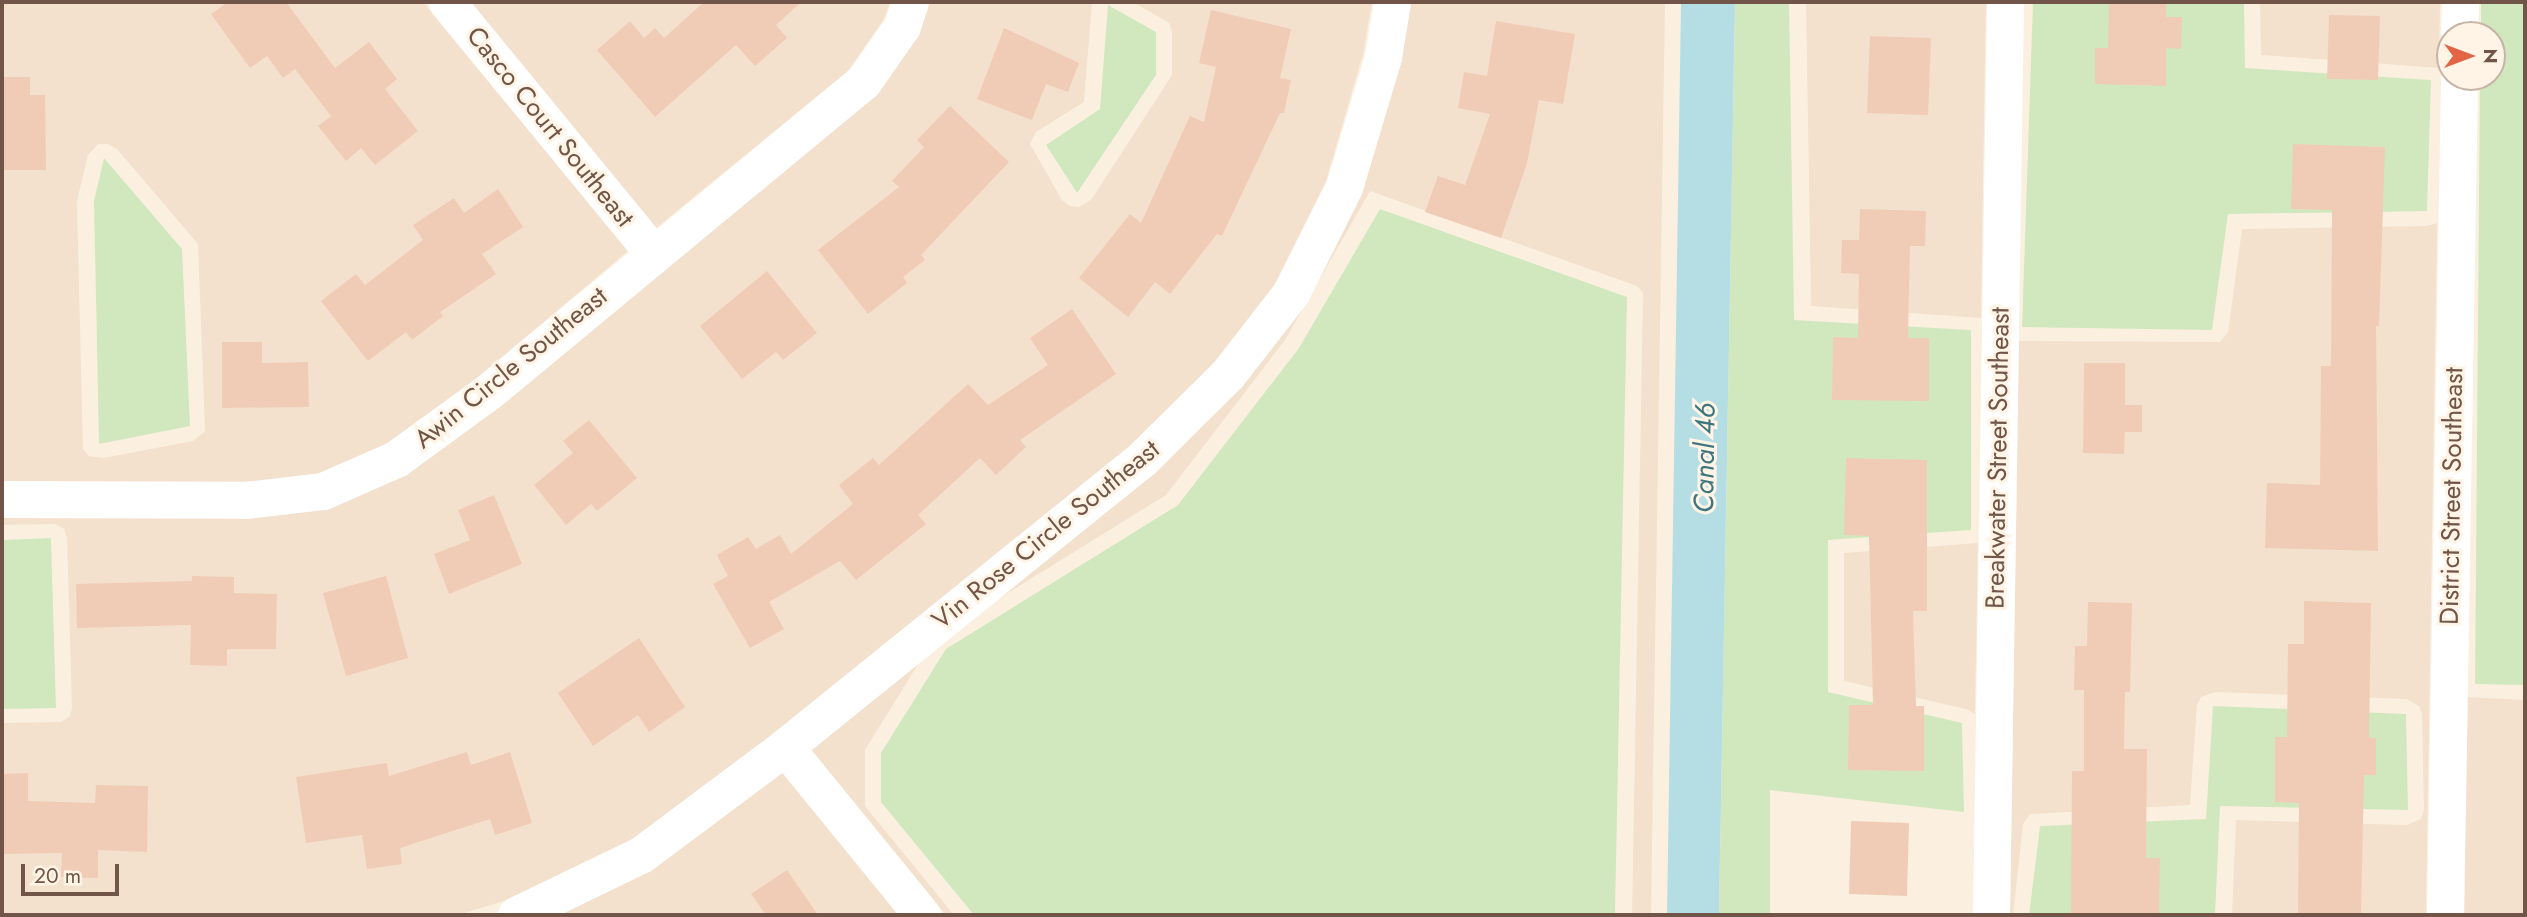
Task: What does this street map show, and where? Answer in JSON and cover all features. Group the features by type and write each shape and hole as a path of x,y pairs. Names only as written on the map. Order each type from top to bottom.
{"street":[{"name":"Casco Court Southeast","path":"447,2 653,253"},
{"name":"Awin Circle Southeast","path":"2,499 245,500 323,491 396,459 488,392 863,82 902,26 910,2"},
{"name":"Vin Rose Circle Southeast","path":"516,915 642,855 785,747 1142,459 1228,374 1291,293 1344,187 1383,57 1392,2"},
{"name":"Breakwater Street Southeast","path":"1991,915 2005,2"},
{"path":"2459,21 2460,2"},
{"name":"District Street Southeast","path":"2445,915 2459,91"},
{"path":"785,747 922,915"}],"shaded area":[{"path":"2,2 423,2 628,251 476,379 386,444 317,474 244,483 2,482","holes":["98,144 108,144 117,149 198,244 205,431 193,441 103,458 89,456 83,449 77,201 88,155"]},
{"path":"470,2 890,2 884,19 848,71 656,228"},
{"path":"930,2 1092,2 1084,102 1036,132 1030,144 1062,200 1070,206 1079,207 1091,200 1172,75 1172,32 1169,23 1133,2 1372,2 1363,54 1326,181 1274,285 1213,364 1129,447 773,734 631,840 523,895 458,915 2,915 2,723 61,722 70,716 72,708 67,538 64,529 55,524 2,525 2,516 331,506 679,255 879,91 920,31"},
{"path":"1411,2 1665,2 1651,915 1632,915 1643,293 1637,286 1370,191 1309,297 1363,191 1401,62"},
{"path":"1806,2 1986,2 1981,318 1811,306"},
{"path":"2260,2 2440,2 2440,21 2436,21 2436,68 2261,55"},
{"path":"2437,223 2426,915 2232,913 2236,820 2407,825 2421,819 2424,810 2422,714 2419,706 2407,699 2215,692 2201,697 2197,705 2190,805 2030,814 2023,824 2013,915 2010,915 2019,341 2220,342 2228,332 2242,229 2427,226"},
{"path":"1306,304 1285,340 1166,495 992,603 1157,471 1242,386"},
{"path":"1978,543 1975,714 1966,709 1844,681 1844,553"},
{"path":"920,661 865,750 865,806 954,915 946,915 811,750"},
{"path":"2468,697 2525,700 2525,915 2464,915"},
{"path":"782,772 899,915 560,915 654,867"}],"green space":[{"path":"1735,2 1789,2 1794,320 1971,330 1971,530 1828,540 1828,692 1962,723 1964,812 1770,790 1770,915 1719,915"},
{"path":"2033,2 2244,2 2245,68 2431,80 2427,211 2228,214 2212,330 2022,327"},
{"path":"2481,2 2525,2 2525,685 2475,684 2480,91 2506,91 2506,21 2481,21"},
{"path":"1108,5 1156,32 1156,75 1077,193 1046,145 1100,109"},
{"path":"104,158 182,249 190,426 99,444 94,201"},
{"path":"1380,209 1627,297 1615,915 974,915 881,802 881,753 946,649 1178,505 1299,348"},
{"path":"51,538 56,708 2,709 2,540"},
{"path":"2213,706 2406,714 2408,810 2220,806 2215,915 2029,915 2040,826 2206,819"}],"water":[{"name":"Canal 46","path":"1681,2 1735,2 1719,915 1667,915"}],"building":[{"path":"228,2 286,2 335,68 369,42 397,79 385,89 418,131 375,165 361,148 346,161 318,126 331,116 295,69 283,78 267,56 250,68 211,14"},
{"path":"704,2 801,2 776,25 787,38 755,66 736,45 655,117 597,50 630,21 644,38 655,28 664,38"},
{"path":"2109,2 2166,2 2166,17 2182,17 2181,49 2166,48 2166,86 2095,84 2095,48 2108,48"},
{"path":"1211,10 1291,29 1280,78 1291,80 1284,113 1280,113 1222,236 1217,234 1170,294 1155,282 1128,317 1079,278 1130,214 1141,223 1190,116 1204,122 1216,67 1199,63"},
{"path":"2329,15 2380,16 2378,80 2327,79"},
{"path":"1496,21 1575,34 1563,104 1539,100 1527,163 1501,238 1425,212 1438,176 1465,185 1490,114 1458,108 1464,72 1487,76"},
{"path":"1004,28 1079,63 1068,92 1046,84 1032,120 977,99"},
{"path":"1870,36 1931,38 1928,115 1867,113"},
{"path":"2,77 30,77 30,95 45,95 46,170 2,170"},
{"path":"950,106 1009,162 921,255 925,260 903,277 907,283 868,314 818,250 899,187 892,181 924,147 917,140"},
{"path":"2293,144 2385,147 2379,326 2376,326 2378,551 2265,548 2267,483 2320,485 2321,366 2331,366 2332,210 2291,209"},
{"path":"498,189 523,227 482,254 496,274 440,312 443,316 412,340 406,332 368,361 321,301 356,274 365,285 423,240 413,225 454,198 464,213"},
{"path":"1860,209 1926,211 1925,246 1910,246 1908,338 1929,338 1929,401 1832,400 1833,337 1858,338 1859,274 1841,273 1842,240 1859,240"},
{"path":"767,271 817,333 783,360 776,352 742,379 700,326"},
{"path":"1072,309 1116,374 1020,440 1026,447 996,475 980,458 918,515 926,524 856,580 840,561 769,602 784,629 750,648 713,584 728,576 717,555 748,537 756,549 780,535 791,554 853,504 839,485 873,458 879,465 968,384 988,405 1048,365 1030,338"},
{"path":"222,342 262,342 262,363 308,362 309,407 222,408"},
{"path":"2084,363 2125,363 2125,405 2142,405 2142,432 2125,432 2124,454 2083,453"},
{"path":"589,420 637,478 597,511 591,504 566,525 534,485 573,453 563,441"},
{"path":"1846,458 1927,460 1927,611 1913,611 1916,706 1924,706 1924,771 1848,770 1849,705 1873,705 1869,536 1844,535"},
{"path":"494,495 522,564 449,594 434,554 470,540 458,510"},
{"path":"192,576 234,577 234,593 277,594 276,649 227,649 227,666 190,665 191,625 77,628 76,584 192,581"},
{"path":"386,576 408,658 346,676 323,593"},
{"path":"2304,601 2371,603 2369,738 2376,738 2376,775 2364,775 2361,915 2298,915 2299,803 2275,802 2275,737 2287,737 2288,644 2304,644"},
{"path":"2088,602 2132,603 2130,692 2125,692 2124,749 2147,749 2146,858 2160,858 2159,915 2071,915 2072,771 2084,771 2084,690 2074,690 2075,646 2087,646"},
{"path":"639,638 685,707 649,732 638,715 593,746 558,693"},
{"path":"467,752 471,765 510,752 532,823 495,835 490,819 400,848 402,864 367,869 362,835 306,843 296,777 387,763 389,776"},
{"path":"28,773 28,801 95,803 96,785 148,786 147,852 98,850 98,878 61,877 62,853 2,854 2,774"},
{"path":"1851,821 1909,823 1907,896 1849,894"},
{"path":"787,870 818,915 766,915 751,894"}]}
